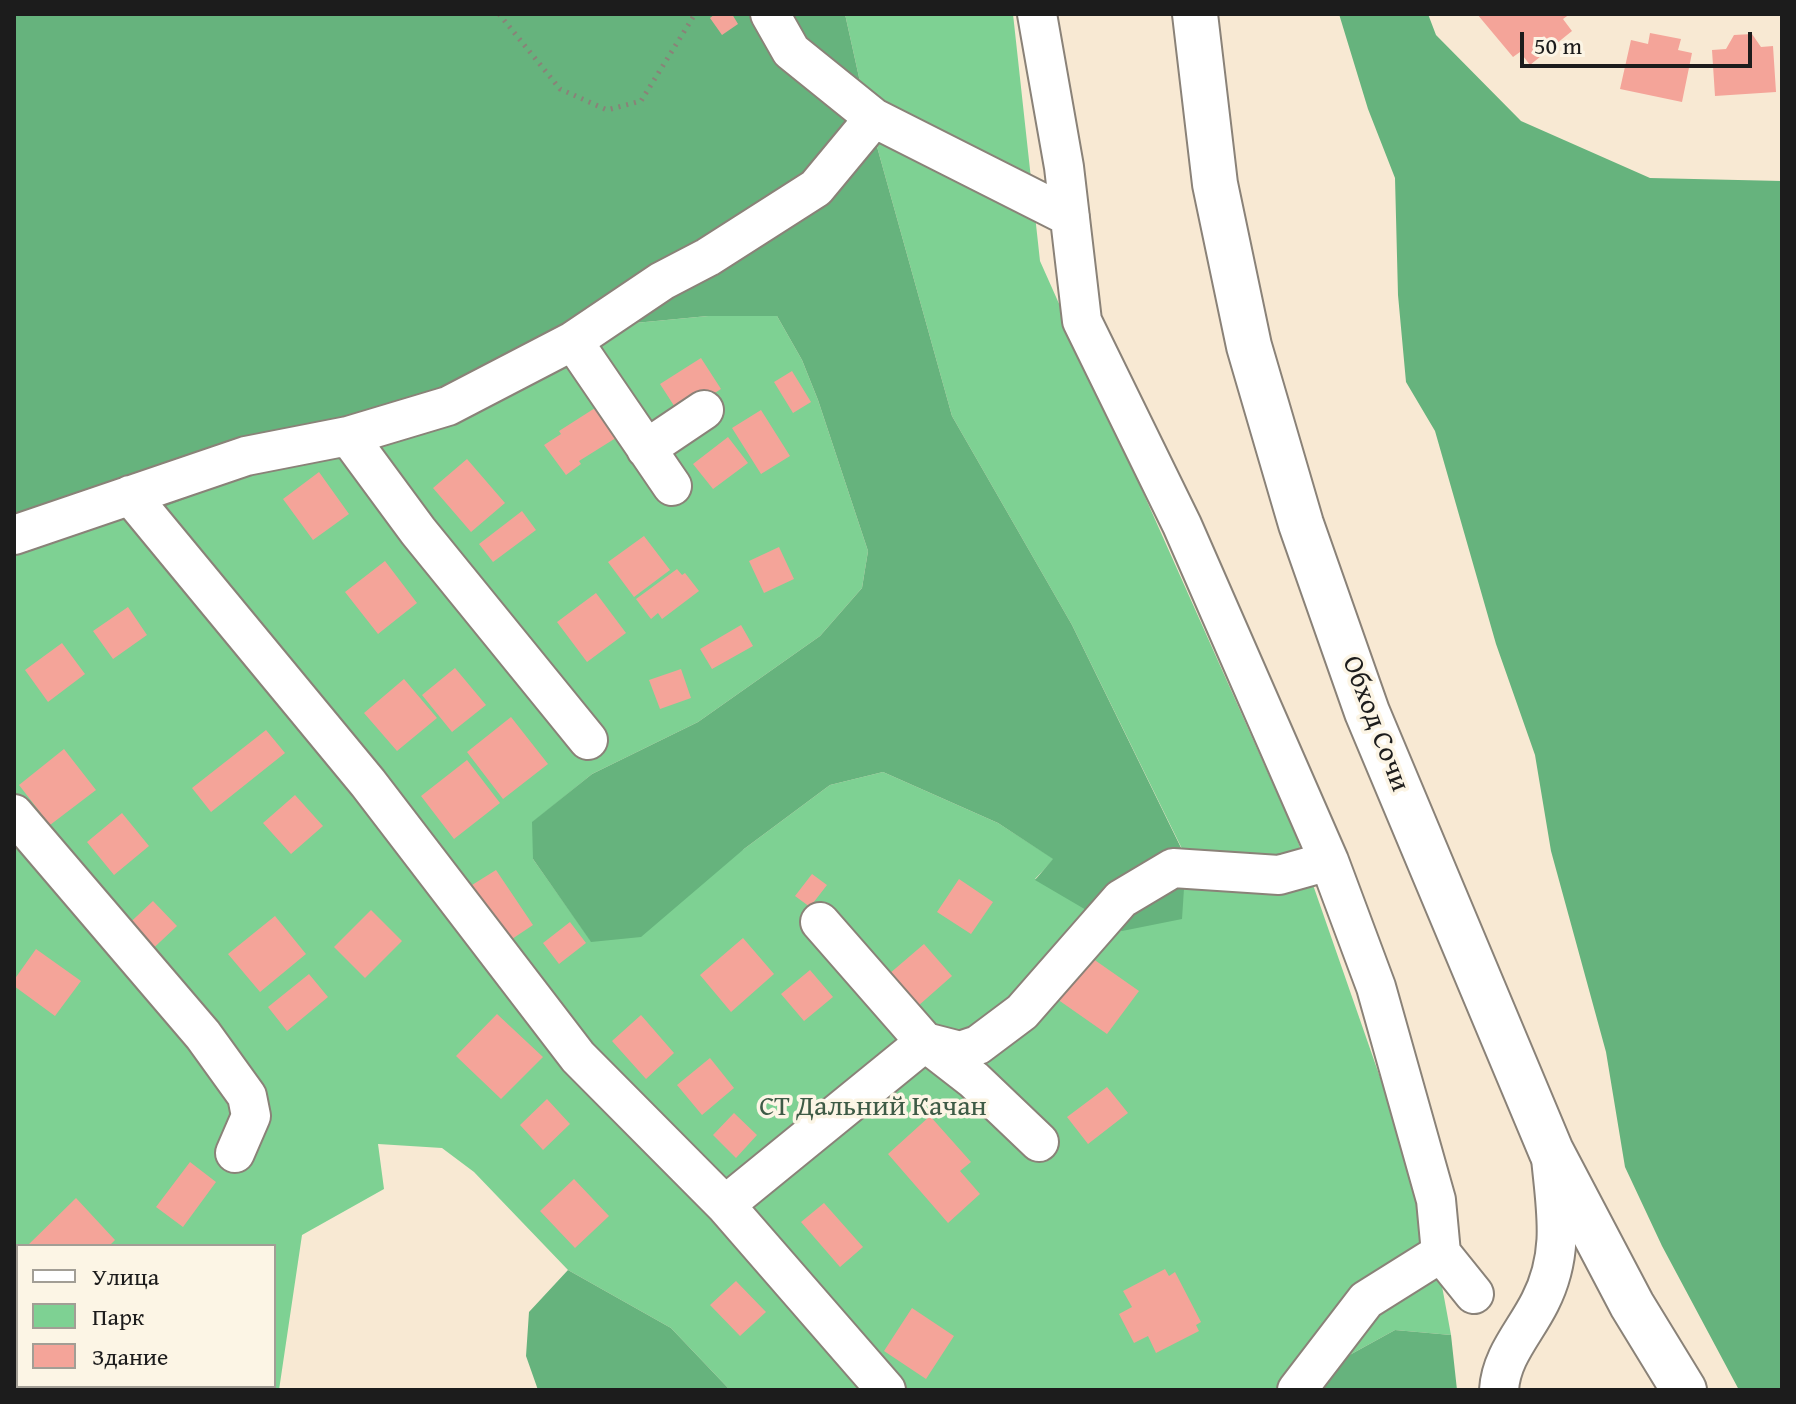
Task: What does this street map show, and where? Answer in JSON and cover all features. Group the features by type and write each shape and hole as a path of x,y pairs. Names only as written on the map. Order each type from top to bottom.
{"highway":[{"name":"Обход Сочи","path":"1195,14 1215,184 1246,331 1301,524 1367,712 1551,1151 1632,1305 1684,1390"}],"street":[{"path":"770,14 791,51 874,118 1070,217"},
{"path":"1037,14 1070,217 1082,321 1182,525 1329,861 1376,987 1436,1200 1441,1253 1474,1294"},
{"path":"14,535 246,456 348,436 448,406 573,341 662,281 708,257 816,188 874,118"},
{"path":"573,341 672,486"},
{"path":"646,449 704,410"},
{"path":"348,436 418,531 588,740"},
{"path":"130,495 368,783 578,1057 725,1205 886,1390"},
{"path":"14,814 203,1035 247,1096 251,1116 235,1153"},
{"path":"925,1042 960,1051 978,1045 1022,1012 1121,899 1173,868 1279,875 1329,861"},
{"path":"820,922 925,1042 974,1080 1039,1142"},
{"path":"725,1205 925,1042"},
{"path":"1499,1390 1500,1374 1541,1301 1559,1244 1551,1151"},
{"path":"1297,1390 1366,1300 1441,1253"}],"path":[{"path":"499,14 560,89 607,110 641,101 695,14"}],"green space":[{"path":"14,14 845,14 864,100 952,416 1072,625 1186,858 1182,919 1122,931 1035,880 1053,859 998,823 883,772 830,785 744,849 641,937 591,942 533,859 532,822 592,774 698,722 820,636 862,588 868,551 818,400 802,360 777,316 708,316 562,330 348,436 138,517 14,533"},
{"name":"СТ Дальний Качан","path":"845,14 1013,14 1040,261 1296,836 1430,1221 1451,1335 1395,1330 1286,1390 730,1390 671,1328 568,1270 474,1172 442,1148 378,1144 384,1189 302,1235 279,1390 14,1390 14,533 562,330 708,316 777,316 802,360 818,400 868,551 862,588 820,636 698,722 592,774 533,822 533,859 591,941 744,849 830,785 883,772 998,823 1054,859 1035,879 1186,857 1072,625 952,416 864,100"},
{"path":"1339,14 1428,14 1436,35 1521,121 1650,178 1782,181 1782,1390 1739,1390 1662,1246 1625,1167 1606,1052 1551,851 1535,755 1496,644 1435,431 1406,382 1398,295 1395,178 1368,109"},
{"path":"568,1270 671,1328 730,1390 538,1390 526,1356 529,1312"},
{"path":"1395,1330 1451,1335 1457,1390 1286,1390"}],"building":[{"path":"715,14 732,14 738,24 722,35 710,18"},
{"path":"1477,14 1570,14 1563,19 1572,31 1530,65 1520,52 1513,57"},
{"path":"1650,33 1681,39 1678,50 1692,53 1682,102 1620,89 1631,40 1648,44"},
{"path":"1752,34 1761,47 1773,46 1776,92 1715,96 1712,50 1726,49 1734,35"},
{"path":"701,358 721,389 680,415 660,384"},
{"path":"792,371 811,402 793,413 774,382"},
{"path":"606,401 627,431 579,461 581,464 566,475 544,445 561,434 559,431"},
{"path":"761,410 790,456 761,474 732,428"},
{"path":"728,437 748,463 713,489 693,464"},
{"path":"467,459 505,503 471,532 433,488"},
{"path":"319,472 349,514 313,540 283,499"},
{"path":"522,511 536,530 493,562 479,544"},
{"path":"644,536 670,570 634,597 608,562"},
{"path":"779,547 794,579 764,593 749,561"},
{"path":"385,561 417,603 378,634 345,592"},
{"path":"677,569 682,575 685,573 699,591 662,619 658,613 651,619 636,599"},
{"path":"596,593 626,633 587,662 557,622"},
{"path":"128,607 147,635 113,659 93,631"},
{"path":"741,625 753,646 712,669 700,649"},
{"path":"62,643 85,674 48,702 25,670"},
{"path":"455,668 486,705 452,732 422,695"},
{"path":"681,669 691,698 660,709 649,680"},
{"path":"404,679 437,718 397,751 364,713"},
{"path":"511,717 548,764 503,799 467,752"},
{"path":"266,730 285,753 211,812 192,788"},
{"path":"64,749 96,790 50,825 19,785"},
{"path":"467,760 500,803 454,839 421,796"},
{"path":"295,795 323,826 291,854 263,823"},
{"path":"122,813 149,846 114,875 87,842"},
{"path":"496,870 533,925 509,941 472,885"},
{"path":"812,874 827,885 810,907 795,896"},
{"path":"959,879 993,902 971,934 937,912"},
{"path":"153,901 177,926 144,957 120,932"},
{"path":"371,910 402,941 365,978 334,947"},
{"path":"275,916 306,954 260,992 228,954"},
{"path":"570,922 586,943 559,964 543,943"},
{"path":"743,938 774,974 731,1012 700,975"},
{"path":"924,944 952,976 918,1006 889,974"},
{"path":"36,949 81,981 55,1016 14,986 14,980"},
{"path":"1089,956 1139,991 1107,1034 1057,999"},
{"path":"810,970 833,997 804,1021 781,994"},
{"path":"309,974 328,997 287,1031 268,1007"},
{"path":"497,1014 543,1057 501,1099 456,1056"},
{"path":"641,1015 674,1053 646,1079 612,1041"},
{"path":"710,1058 734,1088 702,1115 677,1085"},
{"path":"1107,1087 1128,1113 1088,1144 1067,1117"},
{"path":"547,1099 570,1124 543,1150 520,1125"},
{"path":"734,1113 757,1135 736,1158 713,1135"},
{"path":"930,1116 971,1162 960,1171 980,1194 948,1223 888,1154"},
{"path":"190,1162 216,1182 183,1227 156,1207"},
{"path":"574,1179 609,1216 575,1248 540,1211"},
{"path":"76,1198 115,1240 111,1244 29,1244"},
{"path":"824,1203 863,1247 840,1267 801,1222"},
{"path":"1165,1269 1169,1276 1175,1272 1201,1322 1196,1325 1199,1331 1156,1353 1148,1336 1134,1343 1119,1314 1132,1307 1123,1291"},
{"path":"736,1281 766,1312 740,1336 710,1305"},
{"path":"912,1308 954,1336 926,1379 884,1351"}]}
